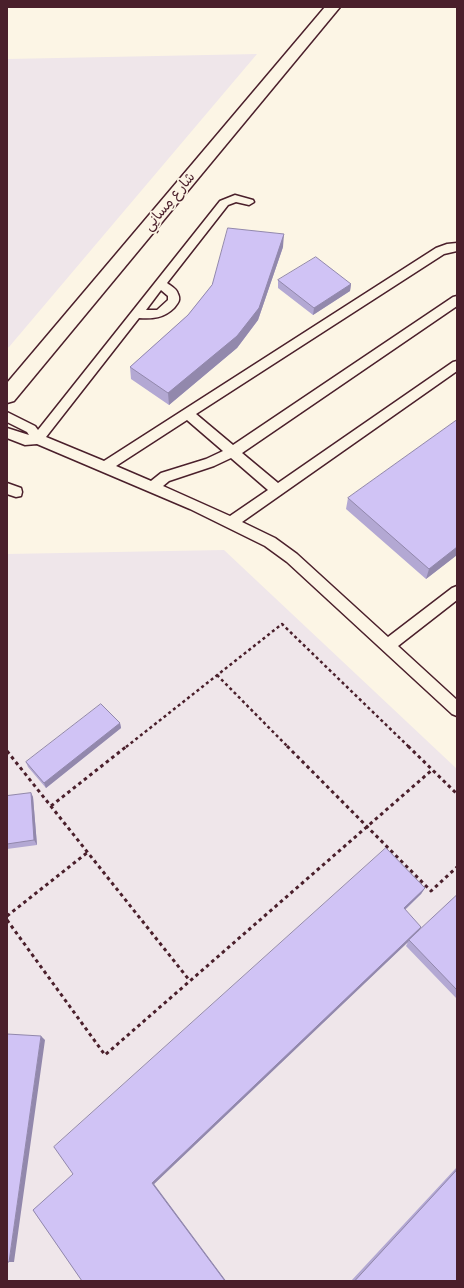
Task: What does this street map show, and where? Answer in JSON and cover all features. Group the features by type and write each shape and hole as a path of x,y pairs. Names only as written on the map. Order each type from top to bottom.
{"street":[{"name":"شارع مِسانِي","path":"7,396 333,7"}],"lane":[{"path":"38,439 224,203 235,198 249,202"},
{"path":"105,467 440,251 447,248 457,247"},
{"path":"136,314 162,313 174,301 172,292 160,283"},
{"path":"152,487 166,476 210,464 233,452 457,300"},
{"path":"232,522 457,365"},
{"path":"187,413 277,490"},
{"path":"7,417 31,428 38,439"},
{"path":"7,433 25,440 38,439 232,522 270,542 292,558 457,709"},
{"path":"388,646 457,592"}],"path":[{"path":"50,806 282,624 457,794"},
{"path":"217,675 431,891 457,867"},
{"path":"7,751 190,981"},
{"path":"7,920 105,1055 432,770"},
{"path":"7,916 88,852"}],"shaded area":[{"path":"257,54 9,347 7,348 7,59"},
{"path":"224,550 457,769 457,1281 7,1281 7,554"}],"building":[{"path":"228,228 284,234 259,308 237,336 168,393 130,367 188,315 212,285"},
{"path":"316,257 351,284 314,308 278,280"},
{"path":"457,420 457,547 429,569 348,498"},
{"path":"101,704 120,723 44,783 26,762"},
{"path":"31,793 34,840 7,844 7,796"},
{"path":"386,848 425,888 404,908 421,927 152,1183 225,1281 82,1281 33,1210 73,1174 54,1147"},
{"path":"457,895 457,990 409,940"},
{"path":"7,1034 41,1036 9,1262 7,1262"},
{"path":"457,1170 457,1281 355,1281"}]}
